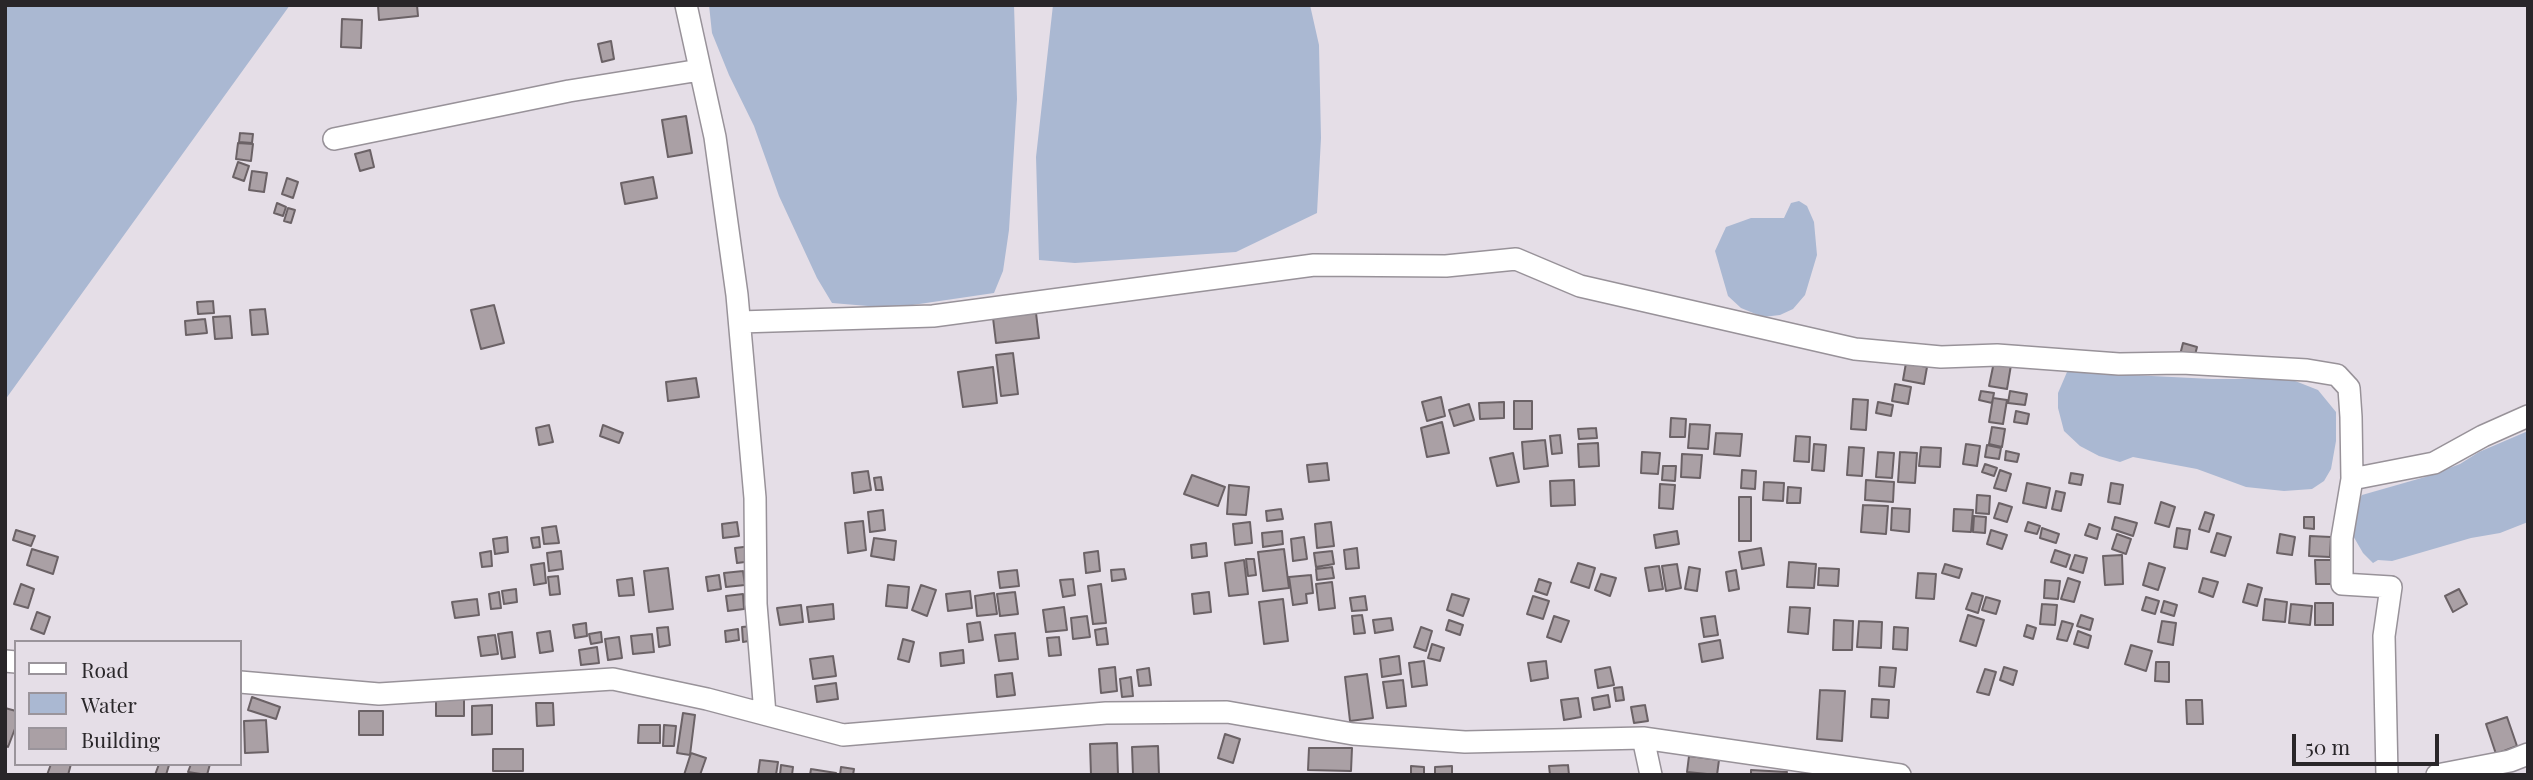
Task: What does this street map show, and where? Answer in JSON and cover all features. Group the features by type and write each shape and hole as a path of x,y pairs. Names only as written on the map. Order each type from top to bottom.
{"street":[{"path":"686,5 715,138 740,322 755,498 756,604 765,715"},
{"path":"334,139 569,91 700,70"},
{"path":"740,322 933,316 1314,265 1447,266 1516,260 1580,286 1855,349 1941,357 1997,355 2119,364 2182,363 2307,370 2337,375 2348,388 2352,479 2342,538 2342,584 2391,587 2384,636 2387,775"},
{"path":"2352,479 2434,463 2483,436 2528,416"},
{"path":"242,682 379,694 613,679 707,699 843,735 1105,713 1227,712 1353,734 1453,741 1643,738 1900,775"},
{"path":"1643,738 1651,775"},
{"path":"2437,775 2510,761 2528,754"}],"water":[{"path":"5,5 290,5 5,400"},
{"path":"709,5 1014,5 1017,99 1009,230 1003,271 994,293 892,308 832,303 817,278 779,196 754,126 729,75 712,33"},
{"path":"1053,5 1310,5 1319,45 1321,138 1317,213 1236,252 1075,263 1039,260 1036,157"},
{"path":"1799,201 1807,206 1814,222 1817,255 1805,295 1793,309 1780,315 1763,317 1741,308 1728,296 1715,251 1726,227 1751,218 1784,218 1791,203"},
{"path":"2088,369 2132,375 2212,379 2290,379 2318,390 2336,412 2336,441 2331,469 2324,481 2312,489 2284,491 2246,487 2197,469 2133,457 2120,462 2099,456 2080,446 2064,431 2058,408 2058,393 2067,372"},
{"path":"2528,431 2528,522 2500,533 2471,538 2392,561 2378,560 2373,563 2363,553 2352,534 2351,513 2362,495 2460,464 2479,452"}],"building":[{"path":"378,5 417,5 418,16 379,20"},
{"path":"342,19 362,20 361,48 341,47"},
{"path":"611,41 614,59 602,62 598,44"},
{"path":"686,116 692,153 668,157 662,120"},
{"path":"240,133 253,134 252,143 239,142"},
{"path":"238,143 253,144 251,161 236,159"},
{"path":"370,150 374,167 360,171 355,154"},
{"path":"238,162 249,166 244,181 233,177"},
{"path":"252,171 267,173 264,192 249,190"},
{"path":"653,177 657,198 625,204 621,183"},
{"path":"287,178 298,182 293,198 282,194"},
{"path":"277,203 286,207 283,216 274,213"},
{"path":"288,208 295,210 291,223 284,221"},
{"path":"213,301 214,313 198,314 197,302"},
{"path":"494,305 504,343 481,349 471,310"},
{"path":"265,309 268,334 252,335 250,310"},
{"path":"1036,313 1039,338 996,343 993,318"},
{"path":"230,316 232,338 215,339 213,317"},
{"path":"205,319 207,333 186,335 185,321"},
{"path":"2183,343 2197,347 2194,359 2180,355"},
{"path":"1013,353 1018,394 1001,396 996,355"},
{"path":"1994,362 2011,365 2007,389 1989,386"},
{"path":"1906,363 1927,367 1924,384 1903,380"},
{"path":"993,367 997,403 963,407 958,372"},
{"path":"696,378 699,397 668,401 666,382"},
{"path":"1895,384 1911,387 1908,404 1892,401"},
{"path":"1981,391 1994,393 1992,403 1979,400"},
{"path":"2010,391 2027,394 2025,405 2008,403"},
{"path":"1441,397 1445,416 1427,421 1422,402"},
{"path":"1993,398 2007,400 2003,424 1989,422"},
{"path":"1853,399 1868,400 1866,430 1851,429"},
{"path":"1514,401 1532,401 1532,429 1514,429"},
{"path":"1504,402 1504,418 1480,419 1479,403"},
{"path":"1878,402 1893,405 1891,416 1876,413"},
{"path":"1469,404 1474,420 1454,426 1449,410"},
{"path":"2016,411 2029,414 2027,424 2014,422"},
{"path":"1671,418 1686,419 1685,437 1670,437"},
{"path":"1442,422 1449,453 1427,457 1421,428"},
{"path":"1690,424 1710,425 1708,449 1688,448"},
{"path":"549,425 553,442 539,445 536,428"},
{"path":"603,425 623,433 619,443 600,436"},
{"path":"1992,427 2005,429 2002,447 1989,444"},
{"path":"1596,428 1597,438 1579,439 1578,429"},
{"path":"1716,433 1742,434 1740,456 1714,454"},
{"path":"1560,435 1562,453 1552,454 1550,436"},
{"path":"1796,436 1810,437 1809,462 1794,461"},
{"path":"1545,440 1548,466 1524,469 1522,442"},
{"path":"1598,443 1599,466 1579,467 1578,444"},
{"path":"1814,444 1826,445 1824,471 1812,470"},
{"path":"1966,444 1980,446 1977,466 1963,464"},
{"path":"1987,445 2001,448 1999,459 1985,457"},
{"path":"1849,447 1864,448 1862,476 1847,475"},
{"path":"1921,447 1941,448 1940,467 1919,466"},
{"path":"2006,451 2019,454 2017,462 2005,460"},
{"path":"1642,452 1660,453 1658,474 1641,473"},
{"path":"1878,452 1894,453 1892,478 1876,477"},
{"path":"1900,452 1917,453 1915,483 1898,482"},
{"path":"1513,453 1519,482 1497,486 1490,458"},
{"path":"1682,454 1702,455 1700,478 1681,477"},
{"path":"1327,463 1329,480 1309,482 1307,465"},
{"path":"1985,464 1997,468 1994,476 1982,472"},
{"path":"1663,466 1676,466 1675,481 1662,480"},
{"path":"1742,470 1756,471 1755,489 1741,488"},
{"path":"2000,470 2011,474 2006,491 1994,488"},
{"path":"868,471 871,490 854,493 852,473"},
{"path":"2071,473 2083,475 2081,485 2069,483"},
{"path":"1192,475 1225,487 1218,506 1184,494"},
{"path":"881,477 883,490 876,490 874,478"},
{"path":"1574,480 1575,505 1551,506 1550,481"},
{"path":"1866,480 1894,482 1893,502 1865,500"},
{"path":"1764,482 1784,483 1783,501 1763,500"},
{"path":"2027,483 2050,488 2046,508 2023,503"},
{"path":"2111,483 2123,485 2120,504 2108,502"},
{"path":"1660,484 1675,485 1673,509 1659,508"},
{"path":"1229,485 1249,487 1246,515 1227,514"},
{"path":"1788,487 1801,488 1800,503 1787,503"},
{"path":"2056,491 2065,493 2061,511 2052,509"},
{"path":"1977,495 1990,496 1989,514 1976,513"},
{"path":"1739,497 1751,497 1751,541 1739,541"},
{"path":"2161,502 2175,507 2169,527 2155,523"},
{"path":"1999,503 2012,507 2007,522 1994,518"},
{"path":"1863,505 1888,506 1886,534 1861,532"},
{"path":"1892,508 1910,509 1909,532 1891,530"},
{"path":"1281,509 1283,519 1267,521 1266,511"},
{"path":"1954,509 1973,510 1971,532 1953,531"},
{"path":"883,510 885,530 870,532 868,512"},
{"path":"2205,512 2214,515 2209,532 2199,529"},
{"path":"1974,516 1986,517 1985,533 1973,532"},
{"path":"2115,517 2137,523 2133,536 2112,529"},
{"path":"2304,517 2314,517 2314,529 2304,528"},
{"path":"863,521 866,550 848,553 845,523"},
{"path":"737,522 739,536 723,538 722,524"},
{"path":"1250,522 1252,543 1235,545 1233,524"},
{"path":"1331,522 1334,546 1317,548 1315,524"},
{"path":"2028,522 2040,526 2037,534 2025,531"},
{"path":"2089,524 2100,528 2097,539 2085,535"},
{"path":"556,526 559,543 544,544 542,528"},
{"path":"2042,528 2059,534 2056,543 2040,538"},
{"path":"2177,528 2190,530 2187,549 2174,547"},
{"path":"16,530 35,536 31,546 13,540"},
{"path":"1991,530 2007,535 2002,549 1987,544"},
{"path":"1282,531 1283,544 1263,547 1262,533"},
{"path":"1677,531 1679,544 1656,548 1654,535"},
{"path":"2217,533 2231,537 2225,556 2211,552"},
{"path":"2117,534 2131,539 2126,554 2112,549"},
{"path":"2280,534 2295,537 2292,555 2277,553"},
{"path":"2310,536 2331,537 2330,557 2309,556"},
{"path":"507,537 508,552 495,554 493,539"},
{"path":"539,537 540,547 533,548 531,538"},
{"path":"1304,537 1307,559 1293,561 1291,539"},
{"path":"874,538 896,541 894,560 871,556"},
{"path":"1206,543 1207,556 1192,558 1191,545"},
{"path":"752,546 753,561 737,563 735,548"},
{"path":"1357,548 1359,568 1346,569 1344,550"},
{"path":"1761,548 1764,565 1742,569 1739,552"},
{"path":"32,549 58,557 53,574 27,565"},
{"path":"1284,549 1289,588 1263,591 1258,552"},
{"path":"2055,550 2070,555 2066,567 2051,562"},
{"path":"491,551 492,566 482,567 480,553"},
{"path":"561,551 563,569 549,571 547,553"},
{"path":"1098,551 1100,571 1086,573 1084,553"},
{"path":"1332,551 1334,564 1316,567 1314,553"},
{"path":"2075,555 2087,558 2083,573 2070,569"},
{"path":"2122,555 2123,584 2105,585 2103,556"},
{"path":"1246,559 1254,559 1256,575 1248,576"},
{"path":"1244,560 1248,594 1229,596 1225,563"},
{"path":"2315,560 2336,560 2336,584 2316,584"},
{"path":"1789,562 1816,564 1814,588 1787,587"},
{"path":"544,563 546,583 534,585 531,565"},
{"path":"1578,563 1595,568 1589,588 1571,582"},
{"path":"2149,563 2165,568 2158,590 2143,585"},
{"path":"1677,564 1681,588 1666,591 1662,566"},
{"path":"1945,564 1962,569 1959,578 1942,573"},
{"path":"1659,566 1663,589 1649,591 1645,568"},
{"path":"1332,567 1334,578 1317,580 1316,569"},
{"path":"1689,567 1700,569 1697,591 1685,589"},
{"path":"668,568 673,609 649,612 644,571"},
{"path":"1819,568 1839,569 1838,586 1818,585"},
{"path":"1124,569 1126,579 1112,581 1111,570"},
{"path":"1017,570 1019,586 1000,588 998,572"},
{"path":"1736,570 1739,589 1729,591 1726,572"},
{"path":"743,571 745,585 726,587 724,573"},
{"path":"1918,573 1936,574 1934,599 1916,598"},
{"path":"1601,574 1616,578 1610,596 1595,590"},
{"path":"719,575 721,589 708,591 706,577"},
{"path":"1311,575 1313,593 1306,594 1307,603 1293,605 1289,577"},
{"path":"558,576 560,594 550,595 548,577"},
{"path":"632,578 634,595 619,596 617,580"},
{"path":"2068,578 2080,582 2074,602 2061,599"},
{"path":"2203,578 2218,582 2213,597 2199,592"},
{"path":"1073,579 1075,595 1063,597 1060,580"},
{"path":"1539,579 1551,583 1547,595 1535,591"},
{"path":"2045,580 2060,581 2058,599 2044,598"},
{"path":"1332,582 1335,608 1319,610 1316,584"},
{"path":"21,584 34,589 28,608 14,604"},
{"path":"1101,584 1106,623 1093,624 1088,586"},
{"path":"2248,584 2262,588 2257,606 2243,602"},
{"path":"888,585 909,587 907,608 886,606"},
{"path":"921,585 936,590 927,616 912,610"},
{"path":"516,589 517,602 504,604 502,591"},
{"path":"2459,589 2467,604 2453,612 2445,596"},
{"path":"970,591 972,608 948,611 946,594"},
{"path":"499,592 501,608 491,609 489,594"},
{"path":"1015,592 1018,614 1000,616 997,594"},
{"path":"1209,592 1211,612 1194,614 1192,594"},
{"path":"994,593 997,614 977,616 975,596"},
{"path":"1972,593 1983,596 1978,613 1966,609"},
{"path":"743,594 744,609 728,611 726,596"},
{"path":"1452,594 1469,599 1463,616 1447,610"},
{"path":"1365,596 1367,610 1352,611 1350,598"},
{"path":"1533,596 1549,601 1543,619 1527,614"},
{"path":"1986,597 2000,601 1996,614 1982,610"},
{"path":"2146,597 2159,601 2155,614 2142,610"},
{"path":"477,599 479,615 455,618 452,602"},
{"path":"1283,599 1288,641 1264,644 1259,602"},
{"path":"2265,599 2287,602 2285,622 2263,620"},
{"path":"2164,601 2177,605 2174,616 2161,612"},
{"path":"2315,603 2333,603 2333,625 2315,625"},
{"path":"833,604 834,619 809,622 807,607"},
{"path":"2042,604 2057,605 2055,625 2040,624"},
{"path":"2291,604 2312,606 2310,625 2289,623"},
{"path":"801,605 803,622 780,625 777,608"},
{"path":"1064,607 1067,630 1046,632 1043,610"},
{"path":"1790,607 1810,608 1808,634 1788,632"},
{"path":"37,612 50,617 44,634 31,629"},
{"path":"1362,615 1365,633 1354,634 1352,616"},
{"path":"1968,615 1984,620 1976,646 1960,641"},
{"path":"2081,615 2093,619 2090,630 2077,626"},
{"path":"1087,616 1090,637 1073,639 1071,618"},
{"path":"1554,616 1569,621 1561,642 1547,637"},
{"path":"1715,616 1718,635 1704,637 1701,618"},
{"path":"1391,618 1393,630 1375,633 1373,620"},
{"path":"1449,620 1463,625 1460,635 1446,630"},
{"path":"1834,620 1853,621 1852,650 1833,650"},
{"path":"1859,621 1882,622 1881,648 1857,647"},
{"path":"2062,621 2073,624 2067,641 2057,639"},
{"path":"2162,621 2176,623 2173,645 2158,642"},
{"path":"980,622 983,640 969,642 967,624"},
{"path":"586,623 587,636 575,638 573,625"},
{"path":"2027,625 2036,628 2033,639 2024,636"},
{"path":"753,626 754,640 743,642 742,627"},
{"path":"668,627 670,645 659,647 657,628"},
{"path":"1421,627 1432,631 1426,651 1414,647"},
{"path":"1894,627 1908,628 1907,650 1893,649"},
{"path":"1106,628 1108,644 1097,645 1095,630"},
{"path":"738,629 739,640 726,642 725,631"},
{"path":"550,631 553,651 540,653 537,633"},
{"path":"2078,631 2091,636 2088,648 2074,644"},
{"path":"512,632 515,657 502,659 498,634"},
{"path":"601,632 602,642 591,644 589,634"},
{"path":"1015,633 1018,659 999,661 995,635"},
{"path":"652,634 654,652 633,654 631,636"},
{"path":"495,635 498,654 481,656 478,637"},
{"path":"619,637 622,658 608,660 605,639"},
{"path":"1059,637 1061,655 1049,656 1047,638"},
{"path":"903,639 914,642 909,662 898,659"},
{"path":"1720,640 1723,658 1702,662 1699,644"},
{"path":"1432,644 1444,648 1440,661 1428,658"},
{"path":"2131,645 2152,651 2146,671 2125,664"},
{"path":"597,647 599,663 581,665 579,650"},
{"path":"963,650 964,663 941,666 940,653"},
{"path":"833,656 836,676 813,679 810,659"},
{"path":"1399,656 1401,674 1382,677 1380,659"},
{"path":"1424,661 1427,685 1412,687 1409,663"},
{"path":"1546,661 1548,678 1531,681 1528,663"},
{"path":"2156,662 2169,662 2169,682 2155,681"},
{"path":"1115,667 1117,691 1101,693 1099,669"},
{"path":"1610,667 1614,685 1598,688 1595,670"},
{"path":"1880,667 1896,668 1894,687 1879,686"},
{"path":"2004,667 2017,671 2013,685 2000,680"},
{"path":"1149,668 1151,685 1139,686 1137,670"},
{"path":"1985,669 1996,672 1989,695 1977,692"},
{"path":"1012,673 1015,695 997,697 995,675"},
{"path":"1367,674 1373,718 1350,721 1345,677"},
{"path":"1131,677 1133,696 1122,697 1120,679"},
{"path":"1403,680 1406,706 1387,708 1383,682"},
{"path":"836,683 838,699 817,702 815,686"},
{"path":"1622,687 1624,700 1616,701 1614,688"},
{"path":"1820,690 1845,691 1842,741 1817,739"},
{"path":"1608,695 1610,707 1594,710 1592,698"},
{"path":"252,697 280,707 276,719 248,710"},
{"path":"436,697 464,697 464,716 436,716"},
{"path":"1578,698 1581,717 1564,720 1561,700"},
{"path":"1872,699 1889,700 1888,718 1871,717"},
{"path":"2186,700 2202,700 2203,724 2187,724"},
{"path":"536,703 553,703 554,725 537,726"},
{"path":"492,705 492,734 472,735 472,706"},
{"path":"1645,705 1648,721 1634,723 1631,707"},
{"path":"5,708 14,710 14,731 8,747 5,745"},
{"path":"359,711 383,711 383,735 359,735"},
{"path":"683,713 695,715 690,755 677,753"},
{"path":"2507,717 2517,746 2496,754 2486,724"},
{"path":"266,720 268,752 245,753 244,721"},
{"path":"639,725 660,725 660,743 638,743"},
{"path":"664,725 676,726 674,746 663,746"},
{"path":"1225,734 1240,739 1233,763 1218,758"},
{"path":"1117,743 1118,775 1091,775 1090,744"},
{"path":"1158,746 1159,775 1133,775 1132,747"},
{"path":"1309,748 1352,748 1351,771 1308,770"},
{"path":"493,749 523,749 523,771 493,771"},
{"path":"691,753 706,758 700,775 684,775"},
{"path":"1689,756 1719,760 1717,775 1687,772"},
{"path":"760,760 778,762 776,775 758,775"},
{"path":"781,765 793,767 792,775 780,775"},
{"path":"1568,765 1569,775 1550,775 1549,766"},
{"path":"50,766 70,766 68,775 47,775"},
{"path":"158,766 169,766 166,775 155,775"},
{"path":"190,766 209,766 207,775 188,772"},
{"path":"1411,766 1424,767 1424,775 1411,775"},
{"path":"1452,766 1452,775 1435,775 1435,767"},
{"path":"841,767 854,769 853,775 840,775"},
{"path":"811,769 836,773 836,775 810,775"},
{"path":"1751,770 1787,772 1786,775 1751,775"}]}
